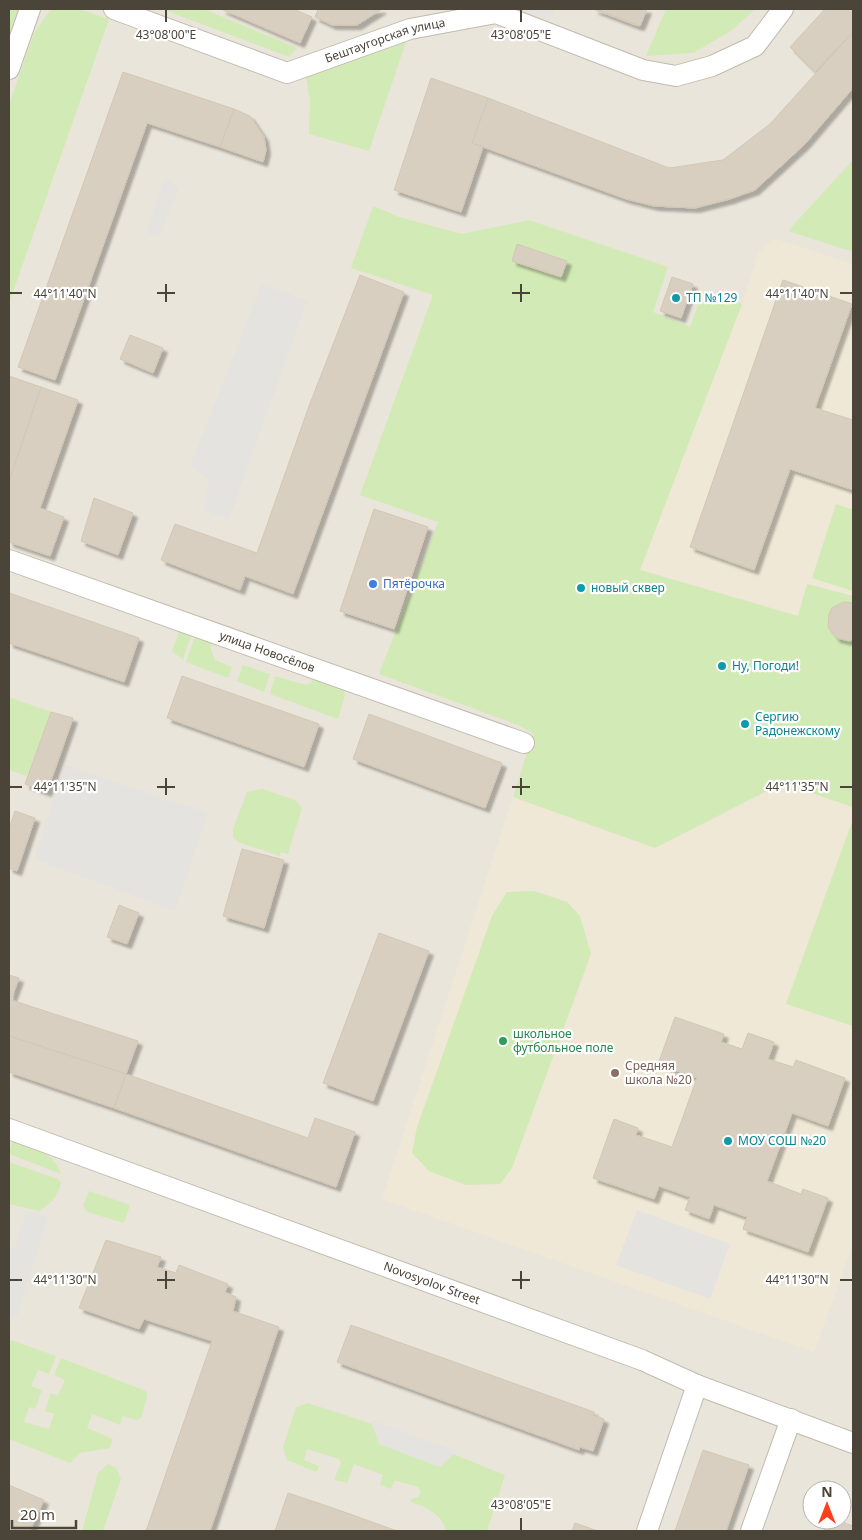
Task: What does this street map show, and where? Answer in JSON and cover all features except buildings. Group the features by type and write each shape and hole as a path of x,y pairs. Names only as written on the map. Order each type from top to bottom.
{"street":[{"path":"9,69 30,9"},
{"name":"Бештаугорская улица","path":"114,9 288,73 410,29 496,13 643,70 676,76 712,66 755,46 783,9"},
{"name":"улица Новосёлов","path":"9,560 524,743"},
{"name":"Novosyolov Street","path":"9,1129 642,1360 697,1385 853,1443"},
{"path":"646,1531 697,1385"},
{"path":"752,1531 791,1420"}],"shaded area":[{"path":"9,9 853,9 853,1531 9,1531"},
{"path":"519,9 555,9 550,21"},
{"path":"165,177 179,189 160,235 145,236"},
{"path":"775,239 853,264 853,596 807,584 798,616 640,570 742,304 759,252"},
{"path":"262,283 307,301 229,519 204,510 209,480 190,466"},
{"path":"65,765 208,813 175,911 34,859"},
{"name":"Средняя школа №20","path":"783,783 853,807 853,1245 814,1352 382,1199 513,797 655,848","holes":["748,1033 774,1042 768,1059 793,1067 796,1060 845,1078 828,1126 792,1113 767,1181 801,1194 803,1189 828,1198 808,1252 743,1230 747,1217 714,1205 709,1219 685,1210 690,1197 659,1186 654,1199 593,1177 614,1119 638,1128 636,1135 672,1147 697,1078 724,1034 721,1042 742,1049","417,1127 429,1171 412,1153"]},
{"path":"637,1210 730,1244 710,1299 616,1265"},
{"path":"27,1211 48,1217 16,1319 9,1317 9,1262"},
{"path":"371,1420 456,1451 440,1467 379,1444"}],"green space":[{"path":"9,9 25,9 9,58"},
{"path":"51,9 78,9 109,19 9,303 9,105 34,33"},
{"path":"162,9 204,9 297,48 289,57"},
{"path":"666,9 755,9 731,31 693,53 646,56"},
{"path":"407,39 369,151 309,134 310,100 306,77"},
{"path":"853,160 853,252 788,231"},
{"path":"373,206 399,217 462,234 529,220 668,267 653,312 690,327 703,292 742,304 640,570 798,616 807,584 853,596 853,807 782,783 655,848 513,797 533,733 518,725 379,674 438,522 360,495 433,295 351,268"},
{"path":"836,504 853,510 853,591 812,578"},
{"path":"180,629 193,629 183,660 172,651"},
{"path":"197,631 214,637 210,648 215,660 232,667 228,678 186,662"},
{"path":"243,665 270,674 264,692 237,681"},
{"path":"314,675 343,686 345,695 338,719 270,694 275,676 306,685 311,683"},
{"path":"9,697 51,712 27,776 9,770"},
{"path":"262,789 295,800 302,808 288,854 281,852 280,856 238,842 233,837 233,829 247,792"},
{"path":"853,819 853,1026 786,1004"},
{"name":"школьное футбольное поле","path":"534,891 567,902 580,916 591,954 512,1168 500,1184 466,1185 429,1171 412,1153 417,1127 492,916 507,892"},
{"path":"12,1141 48,1155 61,1174 9,1154"},
{"path":"9,1162 58,1179 61,1183 56,1196 39,1211 9,1204"},
{"path":"89,1191 130,1205 124,1223 87,1212 83,1206"},
{"path":"11,1340 56,1356 49,1374 38,1370 31,1386 42,1390 35,1409 29,1407 24,1422 49,1429 54,1414 45,1411 51,1393 58,1396 65,1380 54,1375 61,1358 146,1391 147,1397 141,1418 137,1420 123,1416 120,1425 92,1414 87,1428 113,1439 110,1448 80,1453 70,1463 9,1439 9,1342"},
{"path":"308,1403 372,1424 380,1444 440,1467 453,1454 505,1475 487,1531 446,1531 441,1520 433,1512 411,1502 411,1499 418,1497 421,1492 418,1487 394,1481 391,1489 380,1485 383,1475 354,1464 347,1483 334,1480 341,1462 339,1459 307,1449 304,1460 319,1466 316,1472 287,1460 283,1447 296,1407"},
{"path":"108,1464 116,1468 121,1479 103,1531 82,1531 98,1473"}],"place":[{"name":"ТП №129","path":"676,298"},
{"name":"Пятёрочка","path":"373,584"},
{"name":"новый сквер","path":"581,588"},
{"name":"Ну, Погоди!","path":"722,666"},
{"name":"Сергию Радонежскому","path":"745,724"},
{"name":"школьное футбольное поле","path":"503,1041"},
{"name":"Средняя школа №20","path":"615,1073"},
{"name":"МОУ СОШ №20","path":"728,1141"}]}
